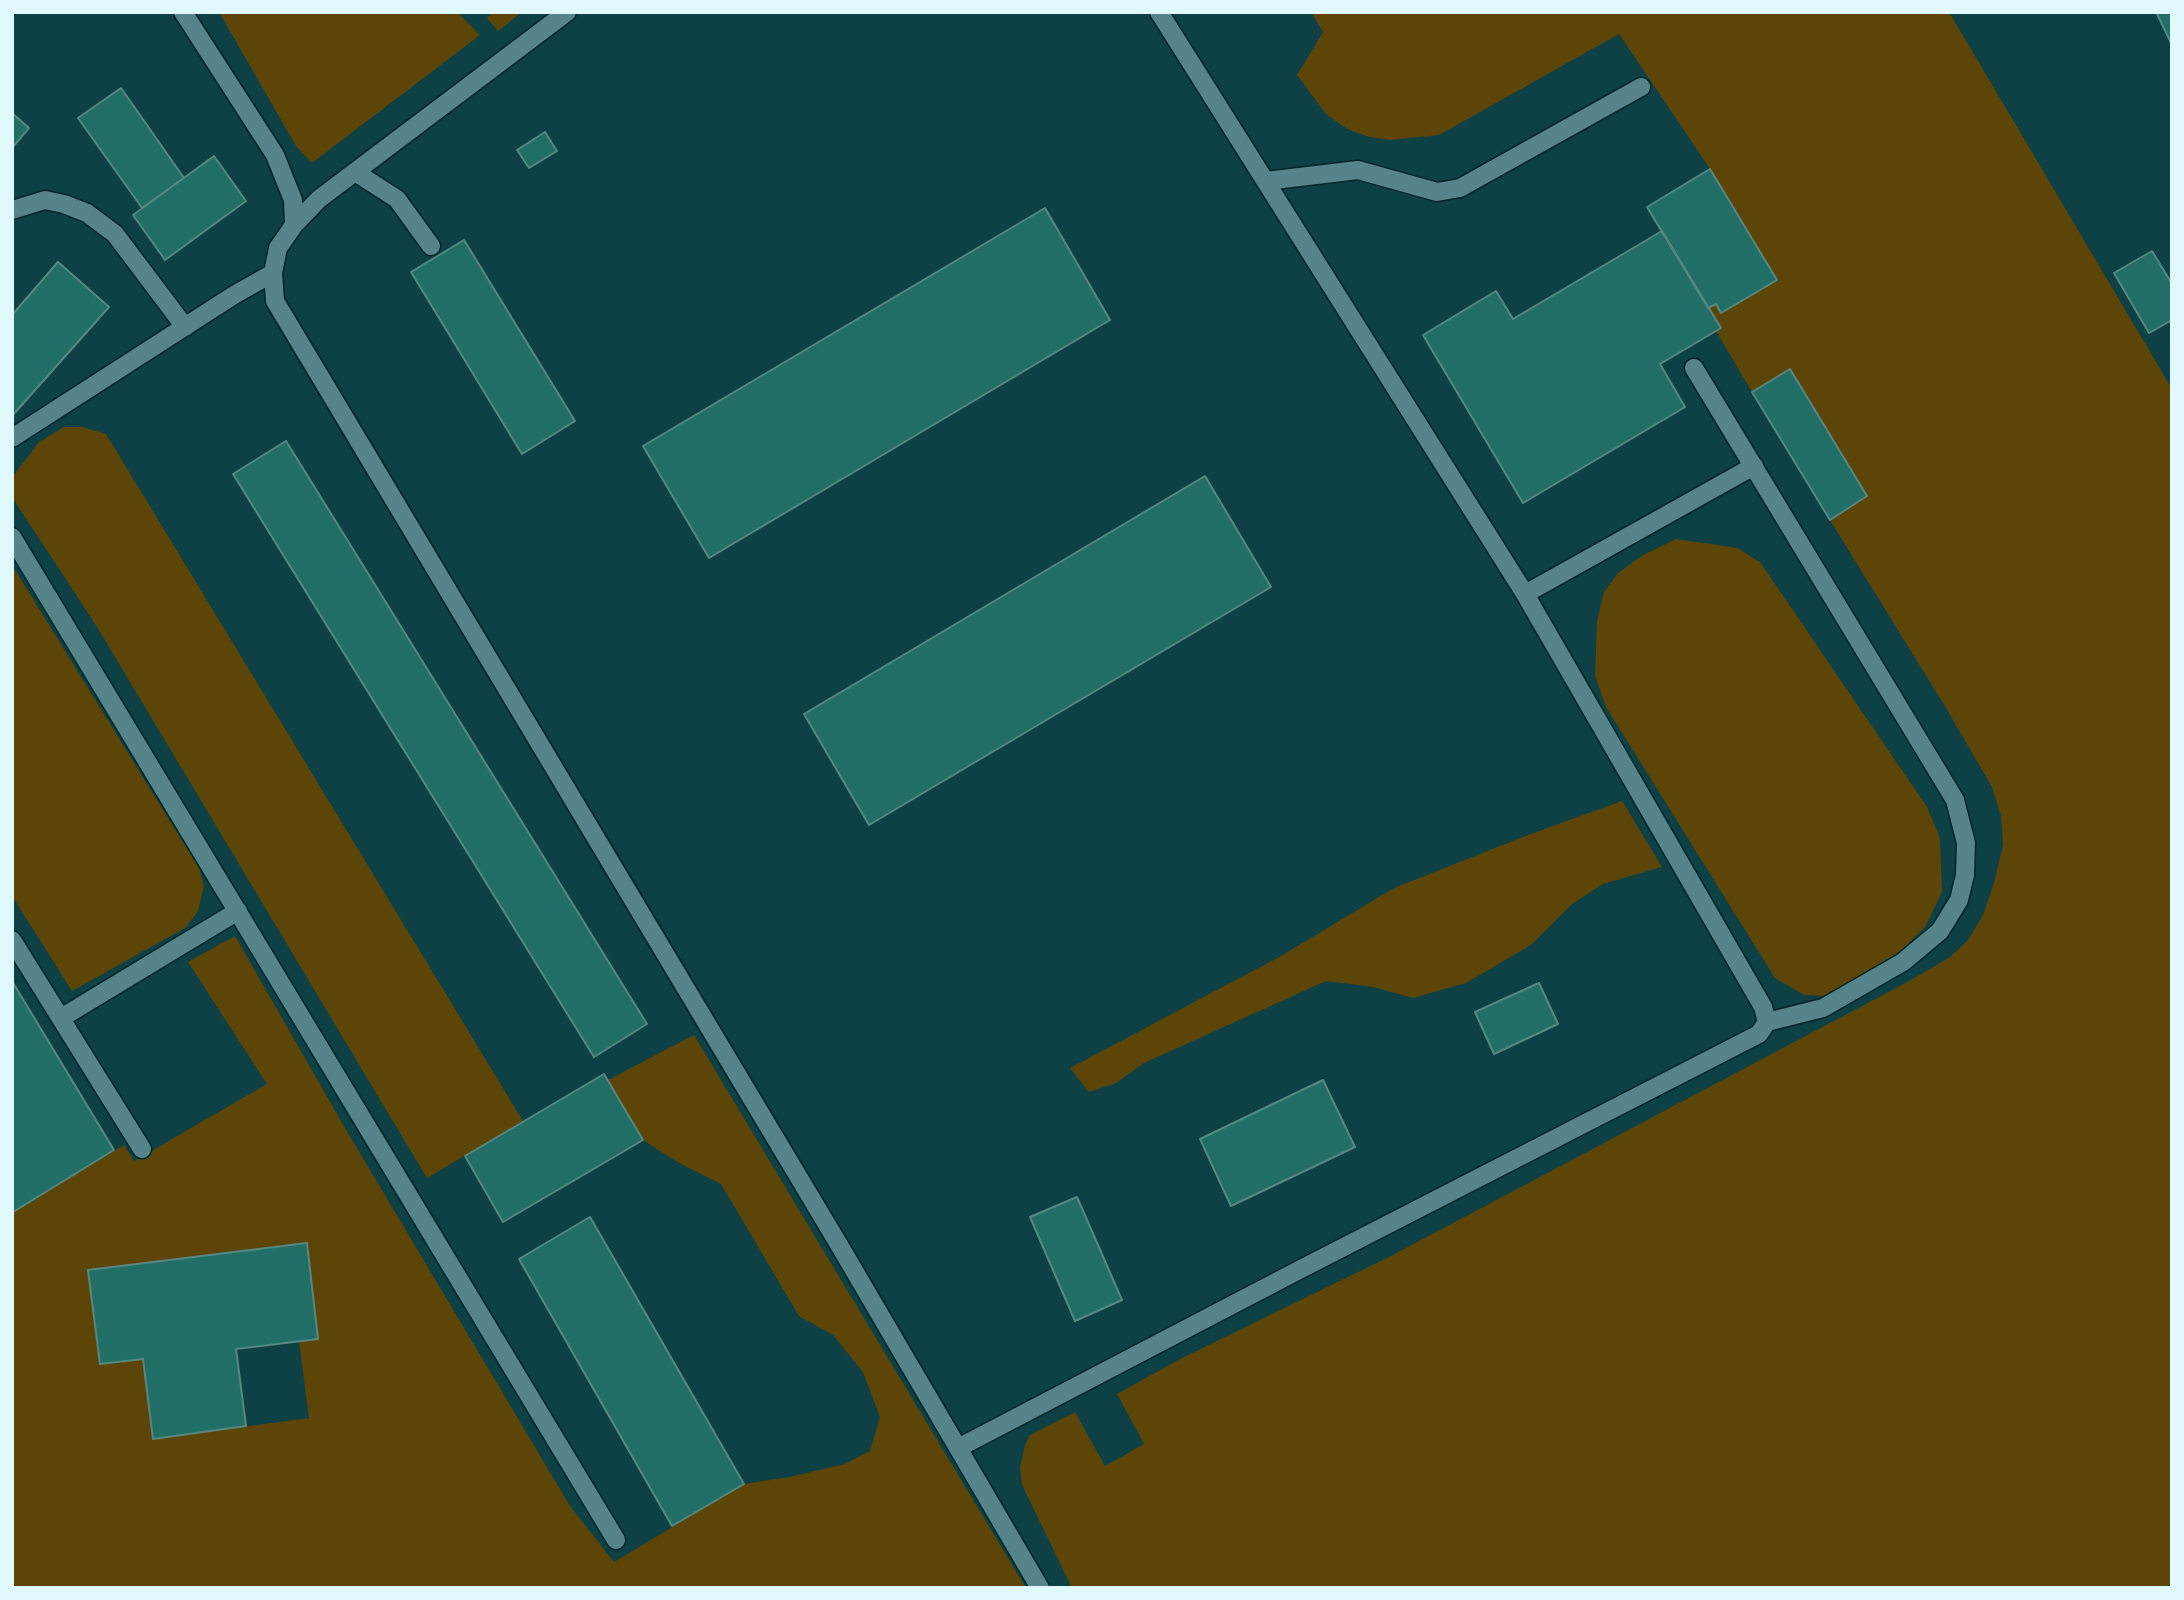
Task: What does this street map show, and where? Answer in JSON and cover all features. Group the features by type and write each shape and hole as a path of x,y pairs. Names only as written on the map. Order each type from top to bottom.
{"lane":[{"path":"183,12 275,155 293,200 294,225"},
{"path":"567,12 319,199 294,225 278,248 273,273 275,302 845,1254 1040,1588"},
{"path":"1159,12 1525,594 1763,1007 1767,1022"},
{"path":"1266,181 1358,170 1437,192 1460,188 1642,87"},
{"path":"355,172 397,199 431,246"},
{"path":"12,211 45,200 87,213 114,234 185,327"},
{"path":"12,438 234,295 273,273"},
{"path":"958,1448 1759,1034 1767,1022 1823,1008 1903,962 1940,931 1959,900 1965,875 1966,843 1955,800 1694,368"},
{"path":"1525,594 1754,466"},
{"path":"12,537 616,1540"},
{"path":"61,1018 237,911"},
{"path":"12,940 142,1149"}],"shaded area":[{"path":"219,12 457,12 480,35 312,163 296,146"},
{"path":"493,12 522,12 498,31 487,18"},
{"path":"1311,12 1949,12 2172,389 2172,1588 1072,1588 1022,1485 1020,1468 1030,1435 1075,1412 1105,1466 1144,1444 1117,1394 1182,1358 1389,1257 1950,957 1968,940 1983,915 2003,845 2001,816 1992,787 1830,520 1867,496 1790,369 1752,392 1716,331 1721,328 1708,308 1716,304 1722,313 1776,279 1710,169 1619,34 1439,135 1390,140 1369,137 1347,129 1326,114 1297,75 1323,32"},
{"path":"64,427 82,427 106,434 523,1121 427,1178 97,627 12,497 14,475 39,442"},
{"path":"1676,539 1737,548 1760,562 1927,807 1940,838 1942,892 1925,927 1897,955 1849,985 1824,996 1804,995 1775,978 1606,707 1595,676 1597,621 1604,592 1618,573 1643,555"},
{"path":"12,565 199,868 204,886 198,911 185,928 72,991 12,896"},
{"path":"1622,801 1662,867 1603,884 1572,904 1531,945 1466,983 1413,998 1373,987 1326,981 1144,1063 1116,1083 1089,1092 1070,1068 1281,956 1394,888"},
{"path":"235,936 345,1128 570,1506 614,1562 744,1484 845,1464 870,1451 880,1417 863,1372 833,1335 799,1316 721,1184 677,1162 643,1140 608,1080 694,1035 1026,1588 12,1588 12,1210 124,1145 134,1161 267,1084 188,962","holes":["307,1243 318,1338 299,1341 309,1418 153,1439 143,1359 100,1364 88,1270"]}],"building":[{"path":"2156,12 2172,12 2172,45"},
{"path":"121,88 184,178 142,208 78,118"},
{"path":"12,113 29,128 12,148"},
{"path":"545,132 557,151 529,168 517,150"},
{"path":"214,156 246,201 165,260 133,215"},
{"path":"1710,169 1777,280 1721,313 1716,304 1708,308 1647,207"},
{"path":"1045,208 1110,320 709,558 643,446"},
{"path":"1662,231 1721,328 1660,364 1685,407 1523,503 1423,335 1496,291 1513,319"},
{"path":"464,240 575,421 522,454 411,272"},
{"path":"2152,251 2172,284 2172,320 2149,333 2114,273"},
{"path":"58,262 109,307 12,416 12,315"},
{"path":"1790,369 1867,496 1830,520 1752,392"},
{"path":"286,441 647,1024 594,1057 233,474"},
{"path":"1205,476 1271,587 869,825 804,714"},
{"path":"12,981 114,1150 13,1212 12,1210"},
{"path":"1539,983 1558,1024 1494,1054 1475,1012"},
{"path":"604,1074 643,1140 503,1222 465,1156"},
{"path":"1323,1080 1355,1147 1231,1206 1200,1139"},
{"path":"1077,1197 1122,1300 1075,1321 1030,1217"},
{"path":"590,1217 744,1484 672,1526 519,1259"},
{"path":"307,1243 318,1339 236,1349 246,1426 153,1439 143,1359 100,1364 88,1270"}]}
